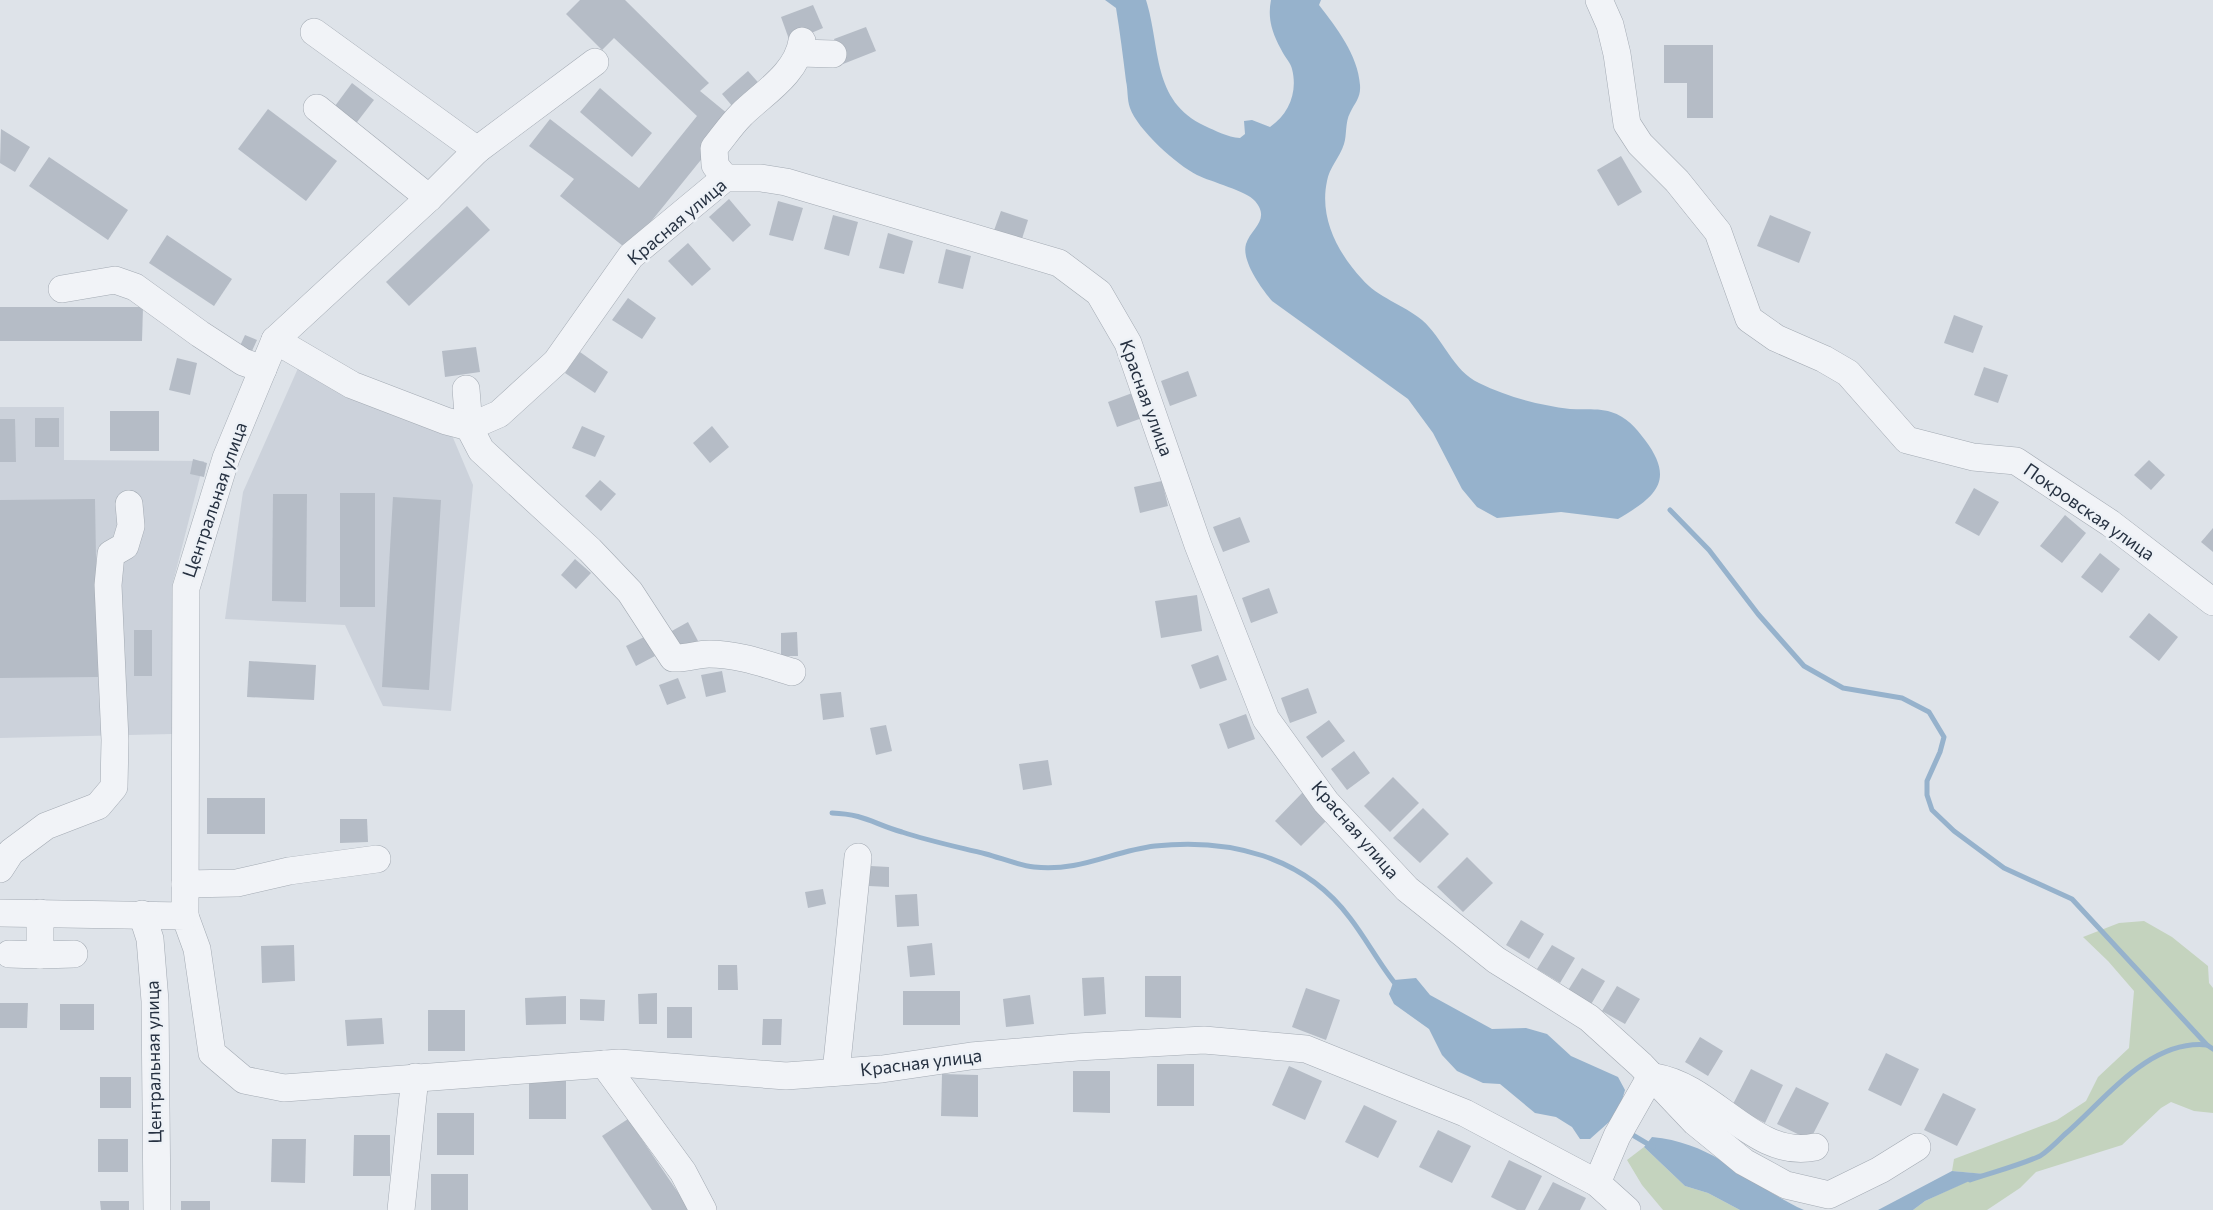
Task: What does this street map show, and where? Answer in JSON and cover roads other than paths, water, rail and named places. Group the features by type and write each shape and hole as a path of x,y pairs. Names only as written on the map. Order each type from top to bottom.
{"street":[{"name":"Покровская улица","path":"1599,0 1610,25 1617,54 1627,124 1640,144 1677,181 1718,232 1749,319 1776,338 1824,359 1848,373 1907,440 1973,457 2016,461 2110,523 2213,602"},
{"path":"314,32 477,150"},
{"path":"725,178 715,165 714,148 739,116 779,81 801,47 833,54"},
{"path":"469,427 352,385 275,340 429,198 477,150 595,62"},
{"path":"317,108 429,198"},
{"name":"Красная улица","path":"469,427 499,414 556,362 631,256 725,178 761,178 786,182 1059,263 1099,293 1128,343 1198,545 1266,719 1326,802 1407,889 1496,960 1589,1018 1651,1076 1695,1122 1744,1162 1786,1185 1829,1195 1880,1170 1917,1147"},
{"path":"62,290 116,280 135,287 243,362 263,369"},
{"name":"Центральная улица","path":"275,340 226,458 186,588 185,916 197,949 212,1053 244,1080 284,1088 405,1077"},
{"path":"466,389 469,427 481,450 582,542 630,592 673,658 688,659 707,654 730,656 792,672"},
{"path":"0,869 10,852 46,826 98,806 114,787 115,740 108,585 111,554 125,546 131,526 129,504"},
{"path":"836,1072 858,857"},
{"path":"185,884 237,883 289,871 377,859"},
{"path":"0,913 185,916"},
{"path":"40,913 40,955"},
{"name":"Центральная улица","path":"142,914 150,939 155,1001 157,1210"},
{"path":"9,954 74,954"},
{"name":"Красная улица","path":"405,1077 619,1063 786,1076 1006,1053 1204,1040 1306,1049 1465,1113 1598,1183 1627,1210"},
{"path":"604,1064 683,1172 703,1210"},
{"path":"1598,1183 1617,1136 1651,1076 1673,1080 1701,1095 1765,1141 1798,1151 1815,1147"},
{"path":"400,1210 405,1077"}],"water":[{"path":"1105,0 1146,0 1161,71 1175,102 1188,115 1205,126 1240,138 1245,134 1244,121 1252,120 1270,127 1277,122 1287,109 1293,94 1294,78 1291,67 1279,46 1272,27 1271,0 1321,0 1319,5 1351,52 1360,85 1359,97 1347,120 1344,144 1328,176 1325,195 1332,234 1345,258 1368,285 1422,320 1455,363 1470,378 1501,392 1535,403 1570,409 1606,411 1626,420 1645,440 1659,467 1660,477 1651,495 1618,519 1561,512 1497,518 1477,507 1462,489 1433,433 1408,399 1272,301 1263,289 1249,266 1245,251 1248,238 1261,219 1261,213 1255,201 1245,194 1203,178 1189,170 1159,146 1141,126 1129,105 1116,8"},
{"path":"1416,978 1430,995 1492,1029 1526,1028 1547,1034 1571,1056 1618,1077 1625,1090 1618,1114 1590,1139 1580,1139 1572,1127 1556,1117 1535,1113 1500,1084 1483,1083 1457,1071 1442,1055 1429,1029 1394,1004 1389,994 1394,980"},
{"path":"1652,1137 1695,1147 1714,1156 1804,1210 1740,1210 1708,1193 1685,1186 1644,1147"},
{"path":"1952,1171 1985,1174 1925,1201 1913,1210 1878,1210"}],"waterway":[{"path":"1670,510 1709,550 1758,614 1804,666 1843,688 1902,698 1929,712 1944,737 1927,781 1927,795 1932,810 1954,831 2004,868 2072,899 2213,1049"},
{"path":"832,813 861,817 923,838 1034,867 1067,867 1139,849 1183,844 1237,849 1263,856 1311,879 1331,897 1356,926 1397,986"},
{"path":"1970,1180 2040,1156 2129,1075 2147,1062 2166,1052 2186,1046 2207,1045"},
{"path":"1631,1134 1653,1147"}]}
